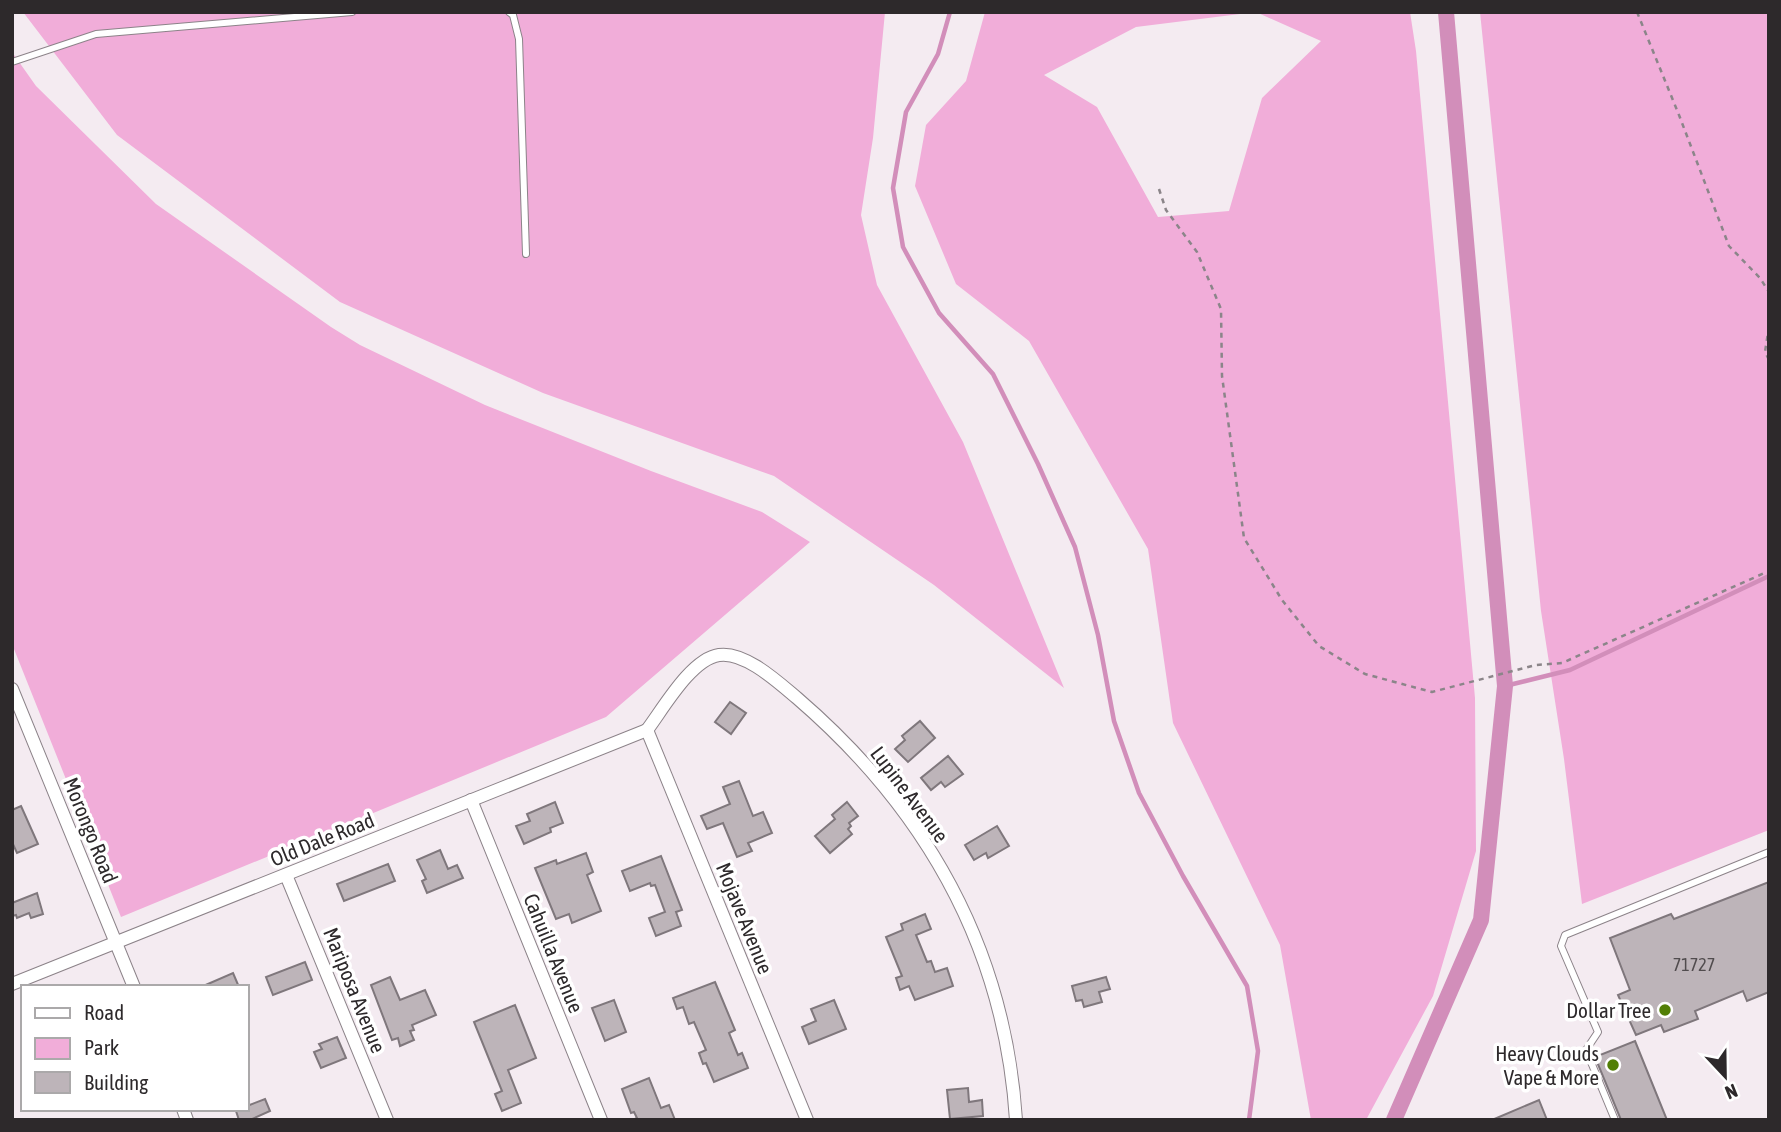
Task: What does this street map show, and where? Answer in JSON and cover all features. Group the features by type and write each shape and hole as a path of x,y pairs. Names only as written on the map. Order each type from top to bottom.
{"street":[{"name":"Lupine Avenue","path":"647,730 684,680 704,661 719,655 733,656 773,678 827,724 882,781 939,865 978,941 996,996 1009,1055 1016,1120"},
{"name":"Morongo Road","path":"12,689 133,985"},
{"name":"Old Dale Road","path":"12,984 647,730"},
{"name":"Mojave Avenue","path":"647,730 807,1120"},
{"name":"Cahuilla Avenue","path":"471,800 601,1120"},
{"name":"Mariposa Avenue","path":"286,875 387,1120"}],"lane":[{"path":"12,62 96,34 352,12"},
{"path":"509,12 513,15 519,39 526,254"},
{"path":"1615,1120 1586,1050 1598,1032 1561,946 1564,935 1769,852"}],"path":[{"path":"1637,12 1729,246 1760,278 1769,292"},
{"path":"1159,189 1166,210 1197,252 1220,309 1222,376 1244,538 1282,600 1319,646 1365,674 1432,692 1536,665 1562,663 1769,571"},
{"path":"1769,326 1765,352 1769,360"}],"green space":[{"path":"23,12 885,12 873,138 861,215 877,285 963,442 1064,688 934,585 774,476 543,393 340,302 117,135"},
{"path":"985,12 1256,12 1410,12 1416,51 1475,698 1476,851 1433,996 1366,1120 1311,1120 1280,945 1173,723 1148,549 1029,341 956,284 915,186 926,125 966,81","holes":["1256,12 1321,41 1262,98 1229,211 1158,217 1097,107 1044,75 1136,27"]},
{"path":"1480,12 1769,12 1769,830 1582,904 1564,759 1541,611"},
{"path":"12,52 36,86 156,204 360,345 485,405 762,512 810,542 606,717 121,917 12,644"}],"building":[{"path":"730,702 746,713 731,734 715,722"},
{"path":"920,721 935,738 908,762 895,749 905,740 902,736"},
{"path":"948,756 963,774 945,787 941,782 931,790 921,778"},
{"path":"739,781 753,816 763,812 772,833 748,843 752,851 737,857 723,823 707,829 701,816 730,804 723,787"},
{"path":"555,802 563,823 550,828 551,832 524,844 516,826 530,821 527,814"},
{"path":"847,802 858,816 849,823 851,826 848,829 852,834 830,853 815,836 835,819 832,815"},
{"path":"21,806 38,844 17,853 12,842 12,810"},
{"path":"997,826 1009,846 988,858 986,853 974,860 965,845"},
{"path":"440,850 448,869 457,865 463,878 427,893 422,881 426,879 417,860"},
{"path":"586,853 593,872 587,875 601,911 572,923 569,914 556,919 535,868 556,860 557,864"},
{"path":"661,856 682,910 676,912 681,926 656,936 649,918 665,912 655,885 651,886 650,883 630,891 622,871"},
{"path":"388,864 395,881 344,901 337,884"},
{"path":"1769,882 1769,992 1747,1001 1743,991 1695,1011 1698,1019 1664,1032 1661,1025 1636,1035 1618,995 1630,990 1610,938 1671,914 1674,919"},
{"path":"37,893 43,914 31,918 29,913 17,918 16,915 12,916 12,903"},
{"path":"925,914 931,929 916,935 927,962 931,961 935,972 947,968 953,986 915,1000 909,986 900,990 896,978 902,976 886,937 903,930 901,924"},
{"path":"305,962 312,980 273,995 266,977"},
{"path":"233,973 238,985 206,985"},
{"path":"390,977 400,1000 425,990 436,1015 412,1025 414,1030 410,1031 414,1040 400,1046 398,1038 392,1040 371,985"},
{"path":"1106,977 1110,989 1099,992 1102,1002 1084,1007 1082,1000 1076,1001 1072,986"},
{"path":"715,982 735,1030 729,1033 738,1055 742,1053 748,1068 714,1082 699,1053 706,1050 694,1022 689,1024 683,1007 677,1009 673,998"},
{"path":"614,1000 626,1032 605,1041 592,1008"},
{"path":"834,1000 846,1029 809,1044 802,1027 816,1021 811,1009"},
{"path":"515,1005 536,1058 508,1070 521,1103 502,1111 495,1094 502,1091 474,1022"},
{"path":"337,1037 346,1058 321,1068 314,1052 322,1049 319,1044"},
{"path":"1635,1041 1667,1120 1621,1120 1595,1057"},
{"path":"649,1078 661,1108 669,1105 675,1120 633,1120 637,1118 634,1112 631,1113 622,1089"},
{"path":"968,1088 969,1102 982,1100 983,1116 950,1119 947,1090"},
{"path":"265,1099 270,1111 250,1120 239,1120 236,1111 248,1111 248,1106"},
{"path":"1539,1100 1547,1120 1492,1120"}],"waterway":[{"path":"950,12 938,54 906,112 893,188 903,247 939,313 993,374 1038,464 1075,547 1098,635 1114,721 1139,793 1183,876 1247,986 1258,1051 1249,1120"},
{"path":"1394,1120 1481,920 1505,686 1446,12"},
{"path":"1505,686 1570,670 1769,576"}],"place":[{"name":"Dollar Tree","path":"1665,1010"},
{"name":"Heavy Clouds Vape & More","path":"1613,1065"}]}
